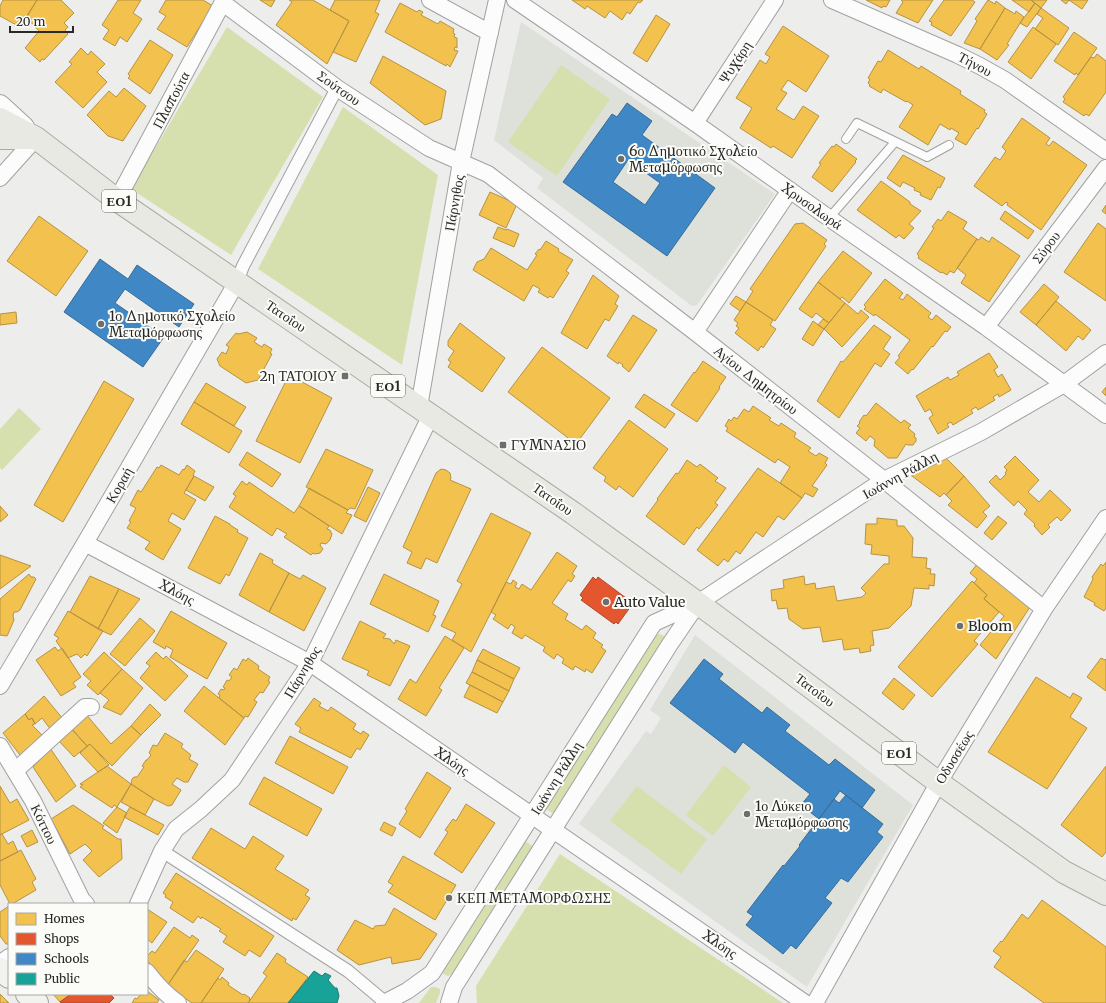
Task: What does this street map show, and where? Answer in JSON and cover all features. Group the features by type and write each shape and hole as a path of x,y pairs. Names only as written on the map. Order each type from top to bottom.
{"main road":[{"name":"ΕΟ1","path":"0,119 36,138"},
{"path":"0,138 36,138"},
{"name":"Τατοΐου","path":"36,138 117,200 573,513 1064,872 1106,894"},
{"path":"0,969 8,976"},
{"path":"28,995 37,1003"}],"street":[{"path":"430,0 490,33"},
{"name":"Πάρνηθος","path":"138,903 162,851 176,829 201,809 232,780 310,664 424,431 425,411 461,162 497,0"},
{"name":"Χρυσολωρά","path":"515,0 695,123 986,327 1106,415"},
{"name":"Ψυχάρη","path":"695,123 775,0"},
{"name":"Τήνου","path":"832,0 958,55 1006,80 1106,151"},
{"name":"Σούτσου","path":"223,2 337,88 429,148 461,162"},
{"name":"Πλαπούτα","path":"117,200 223,2"},
{"path":"237,282 243,266 337,88"},
{"name":"Τατοΐου","path":"0,105 36,138"},
{"path":"0,178 36,138"},
{"name":"Αγίου Δημητρίου","path":"461,162 488,174 695,332 884,480 1044,609"},
{"name":"Σύρου","path":"986,327 1106,168"},
{"path":"695,332 790,190"},
{"name":"Κοραή","path":"0,686 237,282"},
{"name":"Ιωάννη Ράλλη","path":"385,1003 407,991 432,973 654,624 698,603 884,480 982,432 1064,384 1106,353"},
{"name":"Οδυσσέως","path":"815,1003 939,782 1044,609 1106,518"},
{"name":"Χλόης","path":"85,543 310,664 805,1003"},
{"name":"Ιωάννη Ράλλη","path":"449,1003 454,987 670,644 698,603"},
{"path":"15,771 85,707 91,707"},
{"name":"Κόττου","path":"0,746 33,801 81,903"},
{"path":"162,851 348,971 385,1003"},
{"path":"0,964 8,958"},
{"path":"148,973 169,997 178,1003"},
{"path":"432,973 454,987"}],"lane":[{"path":"846,139 857,123 927,157 949,145"},
{"path":"829,218 895,142"}],"shaded area":[{"name":"6ο Δημοτικό Σχολείο Μεταμόρφωσης","path":"521,22 775,194 697,305 692,306 537,188 543,178 494,140"},
{"name":"1ο Λύκειο Μεταμόρφωσης","path":"695,635 913,805 807,987 579,824 646,731 651,734 661,718 650,710"}],"green space":[{"path":"227,27 323,97 231,255 131,189"},
{"path":"561,65 610,99 557,176 508,142"},
{"path":"343,107 438,175 402,365 258,269"},
{"path":"19,408 41,429 2,470 0,468 0,429"},
{"path":"659,634 664,636 665,643 557,811 552,813 546,809 547,803 654,636"},
{"path":"724,765 751,787 713,836 686,815"},
{"path":"637,786 707,839 681,874 610,821"},
{"path":"527,842 532,846 531,853 454,973 448,976 443,974 444,967 521,845"},
{"path":"560,854 783,1003 477,1003 476,986"},
{"path":"431,987 440,989 436,1003 419,1003"}],"building: Homes":[{"path":"3,0 37,0 22,25 18,24 18,26 0,16 0,6"},
{"path":"37,0 61,0 74,13 64,23 68,27 65,30 68,34 44,60 42,59 40,62 25,48 39,31 26,17"},
{"path":"118,0 141,0 133,13 142,19 127,42 120,37 115,46 103,39 109,30 102,25"},
{"path":"166,0 203,0 213,6 187,47 157,29 166,16 159,12"},
{"path":"260,0 275,0 271,7"},
{"path":"289,0 313,0 349,21 327,64 276,25 292,2"},
{"path":"335,0 380,0 375,12 379,14 356,62 333,52 349,21 330,10"},
{"path":"572,0 643,0 640,3 638,2 630,14 627,12 622,20 610,11 605,18 587,6 585,9"},
{"path":"866,0 890,0 886,7 883,6 882,8"},
{"path":"901,0 933,0 918,23 896,13 903,2"},
{"path":"944,0 972,0 975,2 951,36 931,25 932,22 929,21"},
{"path":"988,0 995,4 996,1 1005,8 980,49 964,43 977,21 975,19"},
{"path":"1012,0 1031,0 1035,3 1029,12"},
{"path":"1031,0 1047,0 1041,8"},
{"path":"1061,0 1069,0 1066,4"},
{"path":"1069,0 1088,0 1082,9"},
{"path":"400,3 417,12 419,10 423,12 421,15 438,24 440,21 454,29 453,33 455,34 454,37 457,38 457,48 455,47 454,50 458,51 450,67 447,64 446,66 385,32"},
{"path":"1035,3 1041,8 1027,27 1020,23"},
{"path":"1005,8 1015,14 1016,11 1024,17 1007,44 1009,45 997,60 980,49"},
{"path":"1041,8 1069,28 1058,45 1035,29 1043,18 1037,14"},
{"path":"656,15 670,24 647,62 633,53"},
{"path":"783,26 829,56 806,92 788,80 781,90 787,93 776,109 794,120 803,106 819,116 792,158 773,146 771,148 740,128 752,108 736,98 760,60 766,64 770,57 765,54"},
{"path":"1033,27 1056,44 1031,79 1008,62"},
{"path":"1074,32 1097,48 1078,75 1076,73 1075,75 1054,61"},
{"path":"150,40 173,55 150,94 128,78 130,76 128,74"},
{"path":"81,48 88,55 91,51 105,64 97,72 107,82 83,108 55,82 72,64 69,62"},
{"path":"888,50 919,69 921,66 961,91 960,94 985,110 984,112 987,114 966,145 955,139 959,133 940,124 928,145 899,127 913,105 883,89 881,93 869,86 870,85 868,83 870,79 868,78 878,61 881,62"},
{"path":"1097,54 1106,61 1106,92 1089,116 1086,114 1084,116 1063,102 1065,99 1063,97 1091,57 1094,58"},
{"path":"383,56 446,91 441,119 425,125 370,83"},
{"path":"124,88 146,106 123,141 108,136 87,115 109,91 116,97"},
{"path":"1022,118 1050,138 1046,144 1049,146 1053,141 1087,165 1041,230 1007,205 1008,203 1006,202 1002,206 974,186 995,157 1000,160 1006,151 1002,147"},
{"path":"836,144 857,159 832,192 812,177 821,164 819,163 832,146 834,147"},
{"path":"903,155 945,178 931,200 920,195 921,193 914,190 915,188 903,182 900,187 887,178"},
{"path":"881,181 921,211 909,224 914,228 904,239 899,235 896,238 857,210"},
{"path":"490,192 517,204 506,228 479,215"},
{"path":"1106,205 1106,214 1102,211"},
{"path":"948,211 967,222 963,229 977,239 954,273 950,271 947,275 942,272 941,273 918,258 919,256 917,254 934,228 932,227 938,219 941,221"},
{"path":"1005,211 1034,231 1028,239 1000,219"},
{"path":"39,216 88,251 56,296 7,261"},
{"path":"803,223 827,240 824,244 826,246 775,321 746,302 753,291 750,289 795,224"},
{"path":"1098,223 1106,229 1106,301 1064,272"},
{"path":"498,227 519,234 514,247 493,238"},
{"path":"981,237 989,242 992,237 1020,256 989,302 961,283 966,275 957,268 977,239 979,240"},
{"path":"546,241 559,249 558,251 573,260 566,271 569,273 553,298 550,296 548,298 538,292 540,289 533,285 524,301 473,270 477,262 484,259 491,248 527,270 537,255 535,254 539,249 540,250"},
{"path":"843,251 872,273 849,303 842,297 840,299 818,282"},
{"path":"593,275 619,296 615,304 618,306 609,321 605,319 587,349 561,333"},
{"path":"885,279 903,293 899,298 903,300 907,294 931,313 928,317 932,320 936,315 951,327 947,332 945,331 933,347 932,346 908,374 895,363 900,357 898,356 910,340 875,314 874,316 864,309 866,307 864,305"},
{"path":"818,282 845,303 829,323 816,313 812,318 799,309"},
{"path":"1044,284 1059,297 1036,325 1020,312"},
{"path":"736,296 746,302 740,311 730,304"},
{"path":"1056,301 1091,330 1083,340 1078,336 1066,351 1036,325"},
{"path":"746,302 773,320 770,325 776,329 763,348 761,346 758,351 735,333 739,328 736,326 738,323 734,320"},
{"path":"845,303 858,314 861,310 869,317 842,347 824,329"},
{"path":"16,312 17,323 0,325 0,314"},
{"path":"633,315 657,330 629,372 619,362 618,364 607,356"},
{"path":"823,319 829,323 824,329 818,325"},
{"path":"813,321 824,329 813,346 802,339"},
{"path":"460,323 505,358 482,392 448,367 451,362 448,360 454,351 448,346 448,341"},
{"path":"874,325 891,337 883,349 890,354 881,367 875,363 839,418 817,401 841,361 843,362"},
{"path":"247,332 257,338 254,342 262,347 264,344 272,349 270,353 272,354 258,380 246,383 220,366 217,359 222,352 226,354 229,347 226,345 236,333"},
{"path":"542,347 610,398 576,444 508,392"},
{"path":"989,353 998,367 994,370 998,377 1002,374 1011,390 999,397 998,394 993,397 995,400 978,410 976,407 971,410 973,413 953,425 951,422 947,424 949,427 938,434 929,418 933,415 930,409 925,412 916,396 948,377 950,380 959,375 957,372"},
{"path":"703,361 726,377 697,422 671,405"},
{"path":"289,375 332,398 300,463 256,441"},
{"path":"104,381 134,399 63,522 34,505"},
{"path":"206,383 246,407 234,426 194,402"},
{"path":"1106,387 1106,396 1102,392"},
{"path":"644,394 675,414 665,428 635,407"},
{"path":"194,402 242,431 229,453 181,424"},
{"path":"876,403 901,423 904,420 911,425 908,428 915,434 914,437 916,438 916,441 913,445 906,444 897,458 888,458 874,446 875,440 870,436 866,441 856,433 860,428 857,426 860,423 859,422 864,415 866,416"},
{"path":"753,406 771,418 769,420 779,426 781,423 796,433 794,437 811,448 808,451 816,456 819,453 828,458 825,463 827,465 812,486 818,489 813,497 805,493 802,498 780,483 790,467 778,459 775,463 726,431 728,428 725,426 729,419 731,421 734,417 737,419 744,409 749,412"},
{"path":"629,420 668,449 633,497 619,486 616,490 604,481 606,477 593,468"},
{"path":"326,449 373,470 355,509 350,508 348,510 306,487"},
{"path":"247,452 281,474 272,487 239,465"},
{"path":"1015,456 1039,480 1028,492 1039,502 1050,490 1071,510 1061,521 1057,517 1048,525 1050,527 1042,535 1034,526 1035,524 1024,514 1027,510 1018,501 1014,506 989,482 996,475 1000,480 1006,474 1005,473 1007,470 1004,467"},
{"path":"945,457 964,476 946,495 944,493 940,497 912,476"},
{"path":"687,460 697,467 700,464 718,478 715,481 726,488 715,503 718,505 699,529 697,527 684,545 646,516"},
{"path":"161,465 179,475 187,465 195,471 194,476 184,493 196,500 184,520 172,513 168,521 181,529 163,560 145,549 150,542 127,528 136,508 130,505 138,490 141,492 157,467 159,468"},
{"path":"758,468 802,498 784,520 778,516 763,537 756,532 740,554 736,551 728,562 724,559 718,566 697,550"},
{"path":"441,469 450,473 450,480 471,489 437,563 426,558 421,569 407,563 412,552 403,547 436,473"},
{"path":"194,476 214,487 205,501 186,490"},
{"path":"964,476 990,506 983,512 987,516 977,528 948,505 952,501 946,495"},
{"path":"242,481 247,485 249,482 294,513 299,506 329,526 327,529 330,530 332,534 330,540 326,544 321,543 320,545 323,549 320,553 313,553 311,555 284,537 287,534 277,528 272,536 229,507 236,496 233,494"},
{"path":"368,487 380,493 366,522 354,516"},
{"path":"309,488 348,510 346,513 352,515 342,534 299,506"},
{"path":"0,506 8,515 0,522"},
{"path":"491,513 531,533 471,652 452,640 456,633 441,626 462,584 457,581"},
{"path":"215,516 230,524 238,530 237,532 248,538 229,576 226,574 220,584 188,568"},
{"path":"998,516 1007,523 992,540 984,533"},
{"path":"877,518 897,520 897,526 904,526 913,538 912,557 927,558 926,568 931,569 930,574 935,574 934,586 929,585 929,589 914,588 911,606 889,628 872,631 874,645 870,646 871,651 860,653 859,648 844,650 842,639 823,642 820,627 803,629 789,619 787,608 778,609 776,600 772,601 771,590 784,588 783,580 804,576 805,585 815,583 816,589 834,586 837,601 862,597 866,593 861,588 884,564 889,564 889,556 871,554 872,545 865,544 866,524 877,524"},
{"path":"557,552 577,566 572,574 575,576 571,582 568,580 552,603 568,614 565,619 582,630 586,625 596,633 593,638 603,645 601,647 606,651 592,673 586,669 585,672 575,666 573,670 562,663 564,659 557,654 554,659 543,651 545,647 525,635 522,639 512,633 515,627 511,624 508,629 493,619 496,615 491,612 506,582 511,584 513,580 517,583 515,587 519,589 522,584 531,590"},
{"path":"260,553 273,560 272,563 289,573 269,612 239,595"},
{"path":"0,555 31,566 0,589"},
{"path":"1106,562 1106,608 1104,611 1094,605 1095,603 1084,597 1093,579 1092,577 1101,564 1103,566"},
{"path":"978,563 1030,607 996,659 980,645 1004,616 984,599 987,595 974,583 977,579 970,573"},
{"path":"289,573 300,579 303,575 326,588 304,631 269,612"},
{"path":"29,574 31,577 36,579 20,610 14,612 14,620 7,636 0,635 0,599"},
{"path":"384,574 439,601 433,615 436,616 428,632 370,604"},
{"path":"90,576 119,589 98,629 70,612"},
{"name":"Bloom","path":"972,581 987,595 984,599 999,612 974,641 978,644 932,697 898,667"},
{"path":"119,589 140,599 111,635 98,629"},
{"path":"68,611 103,631 87,656 85,654 81,658 77,654 68,658 56,641 59,638 54,635"},
{"path":"171,611 227,643 207,679 170,657 173,650 166,646 165,649 153,642"},
{"path":"140,618 155,631 125,666 110,654"},
{"path":"360,621 386,634 383,638 390,639 394,644 396,640 410,646 390,686 367,675 369,671 342,659"},
{"path":"445,636 464,648 439,688 442,690 426,716 398,699 410,679 416,683"},
{"path":"55,647 58,651 62,648 81,677 73,683 76,687 61,696 36,660"},
{"path":"483,649 520,668 514,679 477,660"},
{"path":"104,652 122,669 98,695 87,685 91,681 83,674"},
{"path":"156,652 163,659 166,656 188,676 165,701 140,678 150,666 146,663"},
{"path":"248,658 259,666 258,669 270,677 268,681 270,682 263,693 260,692 254,700 257,702 248,717 245,716 244,718 219,698 220,695 218,694 221,689 224,690 225,688 223,687 227,680 229,681 232,677 229,675 234,668 237,670 243,659 246,661"},
{"path":"1101,658 1106,659 1106,691 1087,677"},
{"path":"477,660 514,679 509,691 472,672"},
{"path":"122,669 143,688 121,715 103,707 109,700 100,693"},
{"path":"472,672 509,691 503,702 466,683"},
{"path":"1036,677 1070,698 1073,693 1082,698 1070,717 1087,728 1047,789 988,752"},
{"path":"894,678 915,695 903,710 882,693"},
{"path":"470,685 503,702 497,713 464,697"},
{"path":"204,686 244,718 225,745 184,711"},
{"path":"44,696 63,719 51,730 42,718 35,724 32,718 29,720 25,714"},
{"path":"314,698 321,703 319,706 328,711 331,707 356,724 353,729 361,734 363,731 369,735 360,750 357,748 351,758 299,732 301,728 295,724"},
{"path":"150,704 161,715 141,735 131,726"},
{"path":"85,713 111,744 131,726 141,735 112,766 90,744 87,746 69,726"},
{"path":"25,714 29,720 32,718 35,724 32,725 43,736 20,755 3,733"},
{"path":"69,726 87,746 74,757 57,739"},
{"path":"165,733 183,744 181,747 191,755 189,759 198,764 188,782 184,782 177,778 172,784 181,790 172,805 168,806 131,784 132,779 137,777 144,767 142,766 151,755 149,753 153,745 157,746"},
{"path":"290,736 348,767 333,794 275,763"},
{"path":"90,744 109,765 98,772 80,753"},
{"path":"50,748 76,786 56,802 33,767"},
{"path":"107,766 131,784 117,807 114,805 112,808 80,787 83,785 80,784"},
{"path":"1106,766 1106,852 1102,857 1061,825"},
{"path":"427,772 451,788 420,838 399,824 407,811 405,809"},
{"path":"264,777 322,809 307,836 249,804"},
{"path":"131,784 154,799 145,815 121,802"},
{"path":"0,786 10,803 17,799 29,820 0,835"},
{"path":"466,804 495,823 462,873 434,854 448,832 445,830 453,819 456,821"},
{"path":"73,805 104,826 102,828 118,839 121,839 122,859 99,877 83,860 92,851 85,844 70,854 51,819"},
{"path":"117,807 127,813 117,833 103,823"},
{"path":"130,807 164,825 158,835 124,817"},
{"path":"384,822 396,828 392,836 380,830"},
{"path":"211,828 245,849 253,836 284,856 275,869 309,890 305,895 310,898 296,920 293,918 292,921 192,858"},
{"path":"32,830 38,842 27,847 21,836"},
{"path":"2,834 8,844 13,841 18,852 0,861 0,835"},
{"path":"21,850 36,879 32,882 36,890 14,903 9,903 0,885 0,861"},
{"path":"403,856 456,885 435,920 388,892 393,885 388,882"},
{"path":"176,873 274,936 260,957 249,950 245,956 223,942 227,936 219,931 221,929 202,917 201,919 198,916 193,923 170,908 173,902 165,897 166,895 163,893"},
{"path":"1042,900 1106,947 1106,1003 1044,1003 994,967 1001,957 993,951 1001,941 1002,942 1022,914 1028,919"},
{"path":"8,907 8,944 6,944 0,936 0,912"},
{"path":"394,908 437,934 420,959 392,964 391,957 359,965 337,950 355,920 373,929 375,926 385,925"},
{"path":"148,910 167,922 152,943 148,940"},
{"path":"174,927 190,938 192,935 199,940 167,986 148,961 148,955 152,951 155,953"},
{"path":"196,950 224,969 201,1003 192,1003 167,986 184,960 187,962"},
{"path":"277,953 286,959 285,962 308,977 288,1003 248,1003 267,976 263,973"},
{"path":"222,977 229,983 228,985 250,998 248,1003 201,1003 218,978 220,980"},
{"path":"148,992 159,1000 157,1003 132,1003 135,998 137,999 140,995 148,995"},
{"path":"0,994 9,1003 0,1003"},
{"path":"54,995 70,995 60,1002"}],"building: Shops":[{"name":"Auto Value","path":"593,577 596,580 598,577 630,601 628,603 631,606 618,624 616,622 614,624 581,600 583,598 580,595"},
{"path":"70,995 111,995 114,998 109,1003 60,1002"}],"building: Schools":[{"path":"627,103 652,121 642,135 715,188 667,256 563,182 612,114 617,117","holes":["628,160 660,183 645,205 613,182"]},
{"path":"100,259 128,279 137,265 194,304 179,327 125,289 115,303 164,337 143,367 64,312"},
{"path":"704,659 723,674 719,679 762,713 767,707 790,725 785,731 829,765 835,759 875,790 862,808 840,791 819,819 801,805 810,794 743,742 735,753 670,703"},
{"path":"846,795 883,824 877,832 883,837 848,882 841,878 825,898 832,903 796,949 791,945 783,954 746,925 753,916 747,912 783,865 784,866 800,846 799,845 834,799 839,803"}],"building: Public":[{"path":"314,971 322,976 325,973 331,976 328,980 335,988 337,988 339,996 337,1003 288,1003"}],"place":[{"name":"6ο Δημοτικό Σχολείο Μεταμόρφωσης","path":"621,159"},
{"name":"1ο Δημοτικό Σχολείο Μεταμόρφωσης","path":"101,324"},
{"name":"2η ΤΑΤΟΙΟΥ","path":"345,376"},
{"name":"ΓΥΜΝΑΣΙΟ","path":"503,445"},
{"name":"Auto Value","path":"606,602"},
{"name":"Bloom","path":"960,626"},
{"name":"1ο Λύκειο Μεταμόρφωσης","path":"747,814"},
{"name":"ΚΕΠ ΜΕΤΑΜΟΡΦΩΣΗΣ","path":"449,898"}]}
